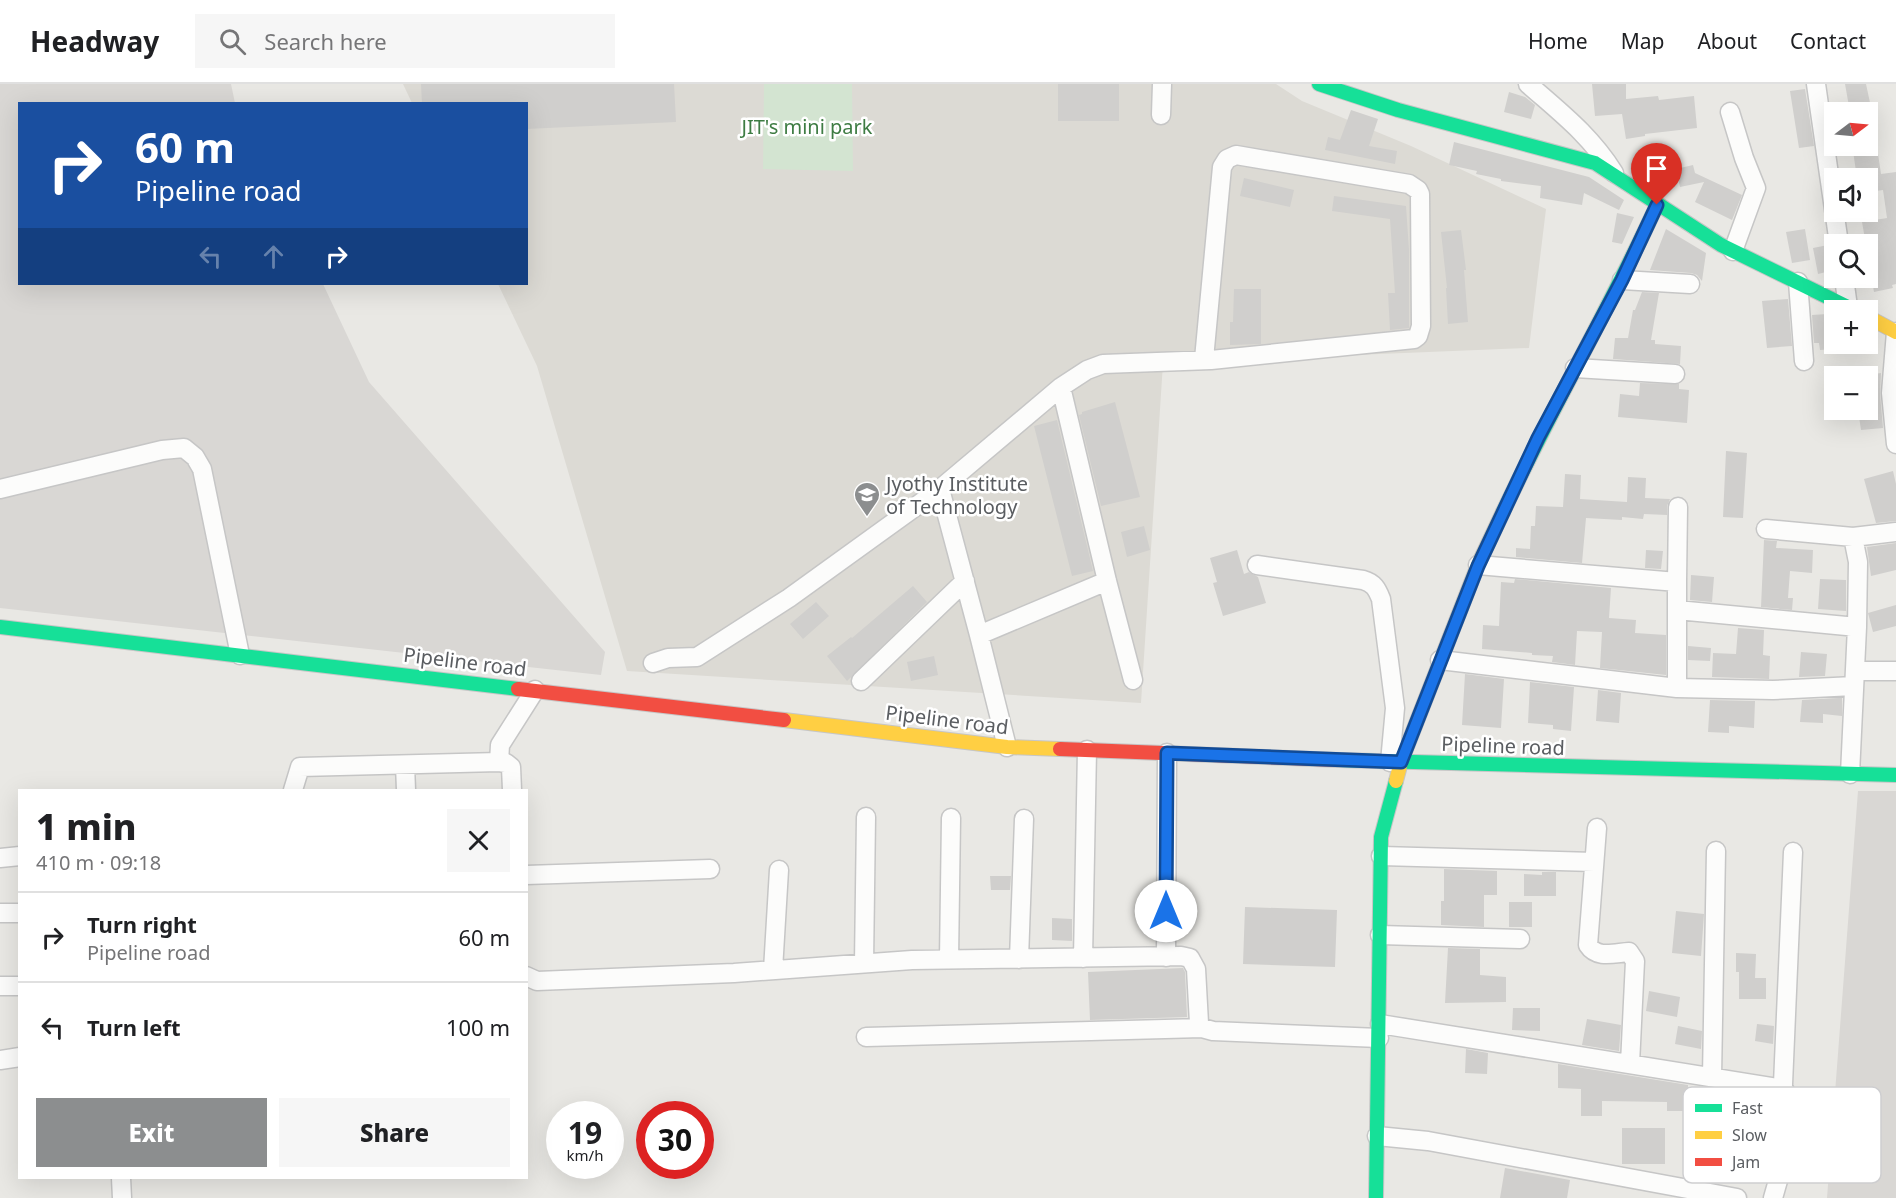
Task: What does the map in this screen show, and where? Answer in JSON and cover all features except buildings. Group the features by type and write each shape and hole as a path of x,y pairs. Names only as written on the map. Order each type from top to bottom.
{"street":[{"path":"1161,115 1162,84"},
{"path":"1321,84 1398,110 1595,163 1657,205 1733,251 1833,300"},
{"path":"1528,84 1587,136 1616,176"},
{"path":"1816,84 1838,234"},
{"path":"1730,112 1756,188 1733,251"},
{"path":"654,663 668,658 697,657 789,598 940,489 1061,387 1087,370 1103,364 1211,360 1409,340 1418,336 1421,326 1420,195 1418,190 1409,184 1236,155 1227,159 1222,167 1203,359"},
{"path":"1376,1198 1381,837 1396,762 1478,566 1538,438 1622,280 1657,205"},
{"path":"1622,280 1689,284"},
{"path":"1798,282 1804,361"},
{"path":"1878,322 1896,332 1892,393 1896,444"},
{"path":"1575,368 1675,374"},
{"path":"1061,387 1133,680"},
{"path":"0,489 162,450 184,448 195,457 202,469 240,655"},
{"path":"940,489 1007,747"},
{"path":"1677,688 1678,507"},
{"path":"1766,529 1852,537 1896,532"},
{"path":"1850,774 1858,562 1852,537"},
{"path":"1257,565 1363,580 1371,582 1377,588 1381,599 1395,708 1396,762"},
{"path":"1478,566 1677,582"},
{"path":"861,681 965,581"},
{"path":"979,635 1107,581"},
{"path":"1677,610 1857,627"},
{"name":"Pipeline road","path":"0,627 1007,747 1396,762 1896,775"},
{"path":"1440,660 1677,688 1773,690 1896,671"},
{"path":"499,762 501,745 535,690"},
{"path":"1083,958 1087,750"},
{"path":"1166,957 1167,753"},
{"path":"293,789 300,768 499,762 511,767 512,789"},
{"path":"405,765 406,789"},
{"path":"864,963 866,817"},
{"path":"949,959 951,818"},
{"path":"1019,958 1024,819"},
{"path":"1598,828 1587,945 1592,951 1602,954 1629,952 1635,961 1630,1064"},
{"path":"1712,1077 1716,851"},
{"path":"1784,1087 1793,852"},
{"path":"0,858 18,856"},
{"path":"1381,856 1594,862"},
{"path":"528,875 710,869"},
{"path":"773,970 779,870"},
{"path":"0,913 18,913"},
{"path":"1380,935 1521,939"},
{"path":"528,977 537,981 949,959 1190,958 1196,969 1199,1023 1202,1028"},
{"path":"0,986 18,986"},
{"path":"866,1037 1202,1028 1213,1031 1379,1031 1630,1064 1772,1087"},
{"path":"0,1060 18,1057"},
{"path":"1377,1136 1428,1141 1737,1198"},
{"path":"122,1179 122,1198"},
{"path":"1773,1198 1777,1183"}],"shaded area":[{"path":"0,84 231,84 235,102 18,102 18,285 323,285 369,382 605,652 601,675 0,608"},
{"name":"Jyothy Institute of Technology","path":"403,84 1276,84 1302,101 1411,146 1546,209 1529,348 1163,363 1141,703 627,671 537,366 498,285 528,285 528,102 412,102"},
{"path":"1858,791 1896,791 1896,1198 1827,1198 1828,1183 1881,1183 1881,1087 1835,1087"}],"green space":[{"name":"JIT's mini park","path":"764,84 852,84 853,171 763,169"}],"traffic: fast":[{"path":"1319,84 1398,110 1595,163 1721,245 1834,300"},
{"path":"1503,512 1657,205"},
{"path":"0,627 518,689"},
{"path":"1339,760 1896,775"},
{"path":"1376,1198 1381,837 1396,781"}],"traffic: slow":[{"path":"1878,322 1896,332"},
{"path":"1396,781 1401,762 1478,565 1503,512"},
{"path":"784,720 1007,747 1060,749"}],"traffic: jam":[{"path":"518,689 784,720"},
{"path":"1060,749 1339,760"}],"place":[{"name":"Jyothy Institute of Technology","path":"867,518"}],"route":[{"path":"1166,911 1167,753 1401,762 1478,566 1538,438 1622,280 1657,205"}]}
